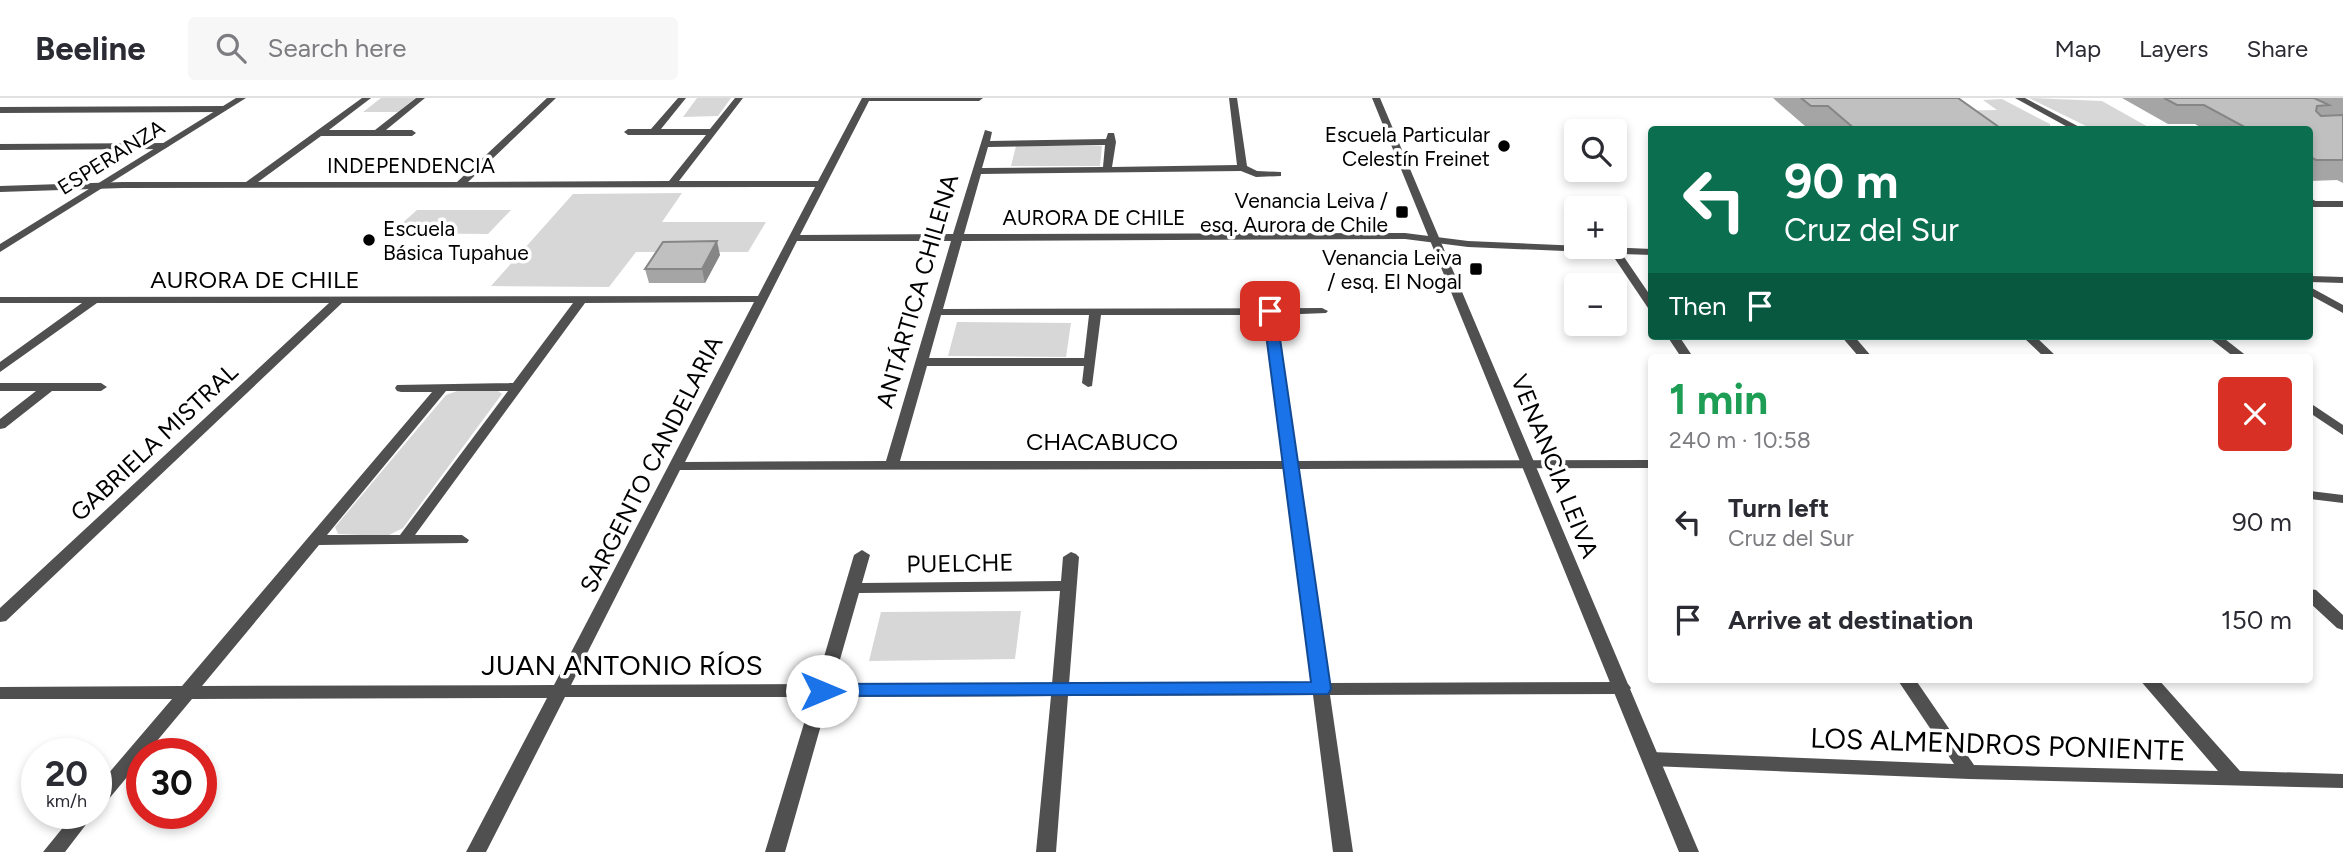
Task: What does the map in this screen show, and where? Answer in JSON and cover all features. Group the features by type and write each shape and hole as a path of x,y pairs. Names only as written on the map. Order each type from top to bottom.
{"street":[{"name":"ESPERANZA","path":"0,249 242,98"},
{"path":"248,185 367,98"},
{"path":"377,133 421,98"},
{"path":"460,184 552,98"},
{"path":"654,132 682,98"},
{"path":"673,184 738,98"},
{"path":"866,98 979,98"},
{"name":"SARGENTO CANDELARIA","path":"476,852 866,98"},
{"path":"1233,98 1241,169"},
{"name":"VENANCIA LEIVA","path":"1376,98 1689,852"},
{"path":"2019,98 2073,126"},
{"path":"0,110 223,109"},
{"path":"628,132 712,132"},
{"path":"319,133 412,133"},
{"name":"ANTÁRTICA CHILENA","path":"892,465 987,138 1111,139 1108,170"},
{"path":"0,147 164,146"},
{"path":"977,171 1241,169 1256,174 1278,174"},
{"name":"INDEPENDENCIA","path":"0,188 822,184"},
{"path":"2313,203 2343,204"},
{"name":"AURORA DE CHILE","path":"794,238 1405,236 1468,244 1564,248"},
{"name":"AURORA DE CHILE","path":"1627,251 1648,252"},
{"path":"1620,259 1648,300"},
{"path":"2313,279 2343,280"},
{"path":"2313,292 2343,310"},
{"path":"404,540 582,299"},
{"name":"AURORA DE CHILE","path":"0,300 762,299"},
{"path":"0,368 94,300"},
{"name":"GABRIELA MISTRAL","path":"0,617 339,300"},
{"path":"1270,311 1343,852"},
{"path":"936,312 1322,311"},
{"path":"1088,383 1095,312"},
{"path":"1851,340 1863,354"},
{"path":"2032,340 2048,354"},
{"path":"2219,340 2238,354"},
{"path":"922,362 1090,362"},
{"path":"0,387 101,387"},
{"path":"0,425 49,387"},
{"path":"401,388 517,387"},
{"path":"112,782 442,388"},
{"path":"2313,409 2343,431"},
{"name":"CHACABUCO","path":"676,466 1648,464"},
{"path":"2313,496 2340,501"},
{"path":"315,540 462,540"},
{"path":"775,852 862,555"},
{"path":"1046,852 1071,557"},
{"name":"PUELCHE","path":"852,589 1069,586"},
{"path":"2313,597 2343,624"},
{"path":"1909,683 1969,772"},
{"path":"2152,683 2237,780"},
{"name":"JUAN ANTONIO RÍOS","path":"0,693 1622,688"},
{"name":"LOS ALMENDROS PONIENTE","path":"1651,759 1969,772 2343,781"},
{"path":"53,852 72,829"}],"shaded area":[{"path":"381,98 415,98 398,112 363,112"},
{"path":"697,98 731,98 718,116 683,117"},
{"path":"2029,98 2102,101 2146,126 2086,126"},
{"path":"2002,99 2050,126 1965,126 1942,111 1997,110 1983,100"},
{"path":"1016,146 1102,146 1100,166 1011,166"},
{"path":"682,193 662,222 766,222 748,252 636,252 609,287 491,286 573,194"},
{"path":"417,210 511,210 488,234 391,233"},
{"path":"957,322 1071,323 1066,357 948,356"},
{"path":"460,390 497,390 502,394 403,528 387,536 338,534 335,527 446,395"},
{"path":"1021,611 1015,659 869,661 881,612"}],"building":[{"path":"1801,98 1958,98 1997,126 1851,126 1828,106 1811,106"},
{"path":"2164,98 2314,98 2329,105 2317,106 2316,111 2321,116 2343,115 2343,160 2313,158 2313,126 2243,126 2204,105 2177,105"},
{"path":"717,241 702,269 645,269 663,242"}],"place":[{"name":"Escuela Particular Celestín Freinet","path":"1504,146"},
{"name":"Venancia Leiva / esq. Aurora de Chile","path":"1402,212"},
{"name":"Escuela Básica Tupahue","path":"369,240"},
{"name":"Venancia Leiva / esq. El Nogal","path":"1476,269"}],"route":[{"path":"822,691 1321,689 1270,311"}]}
